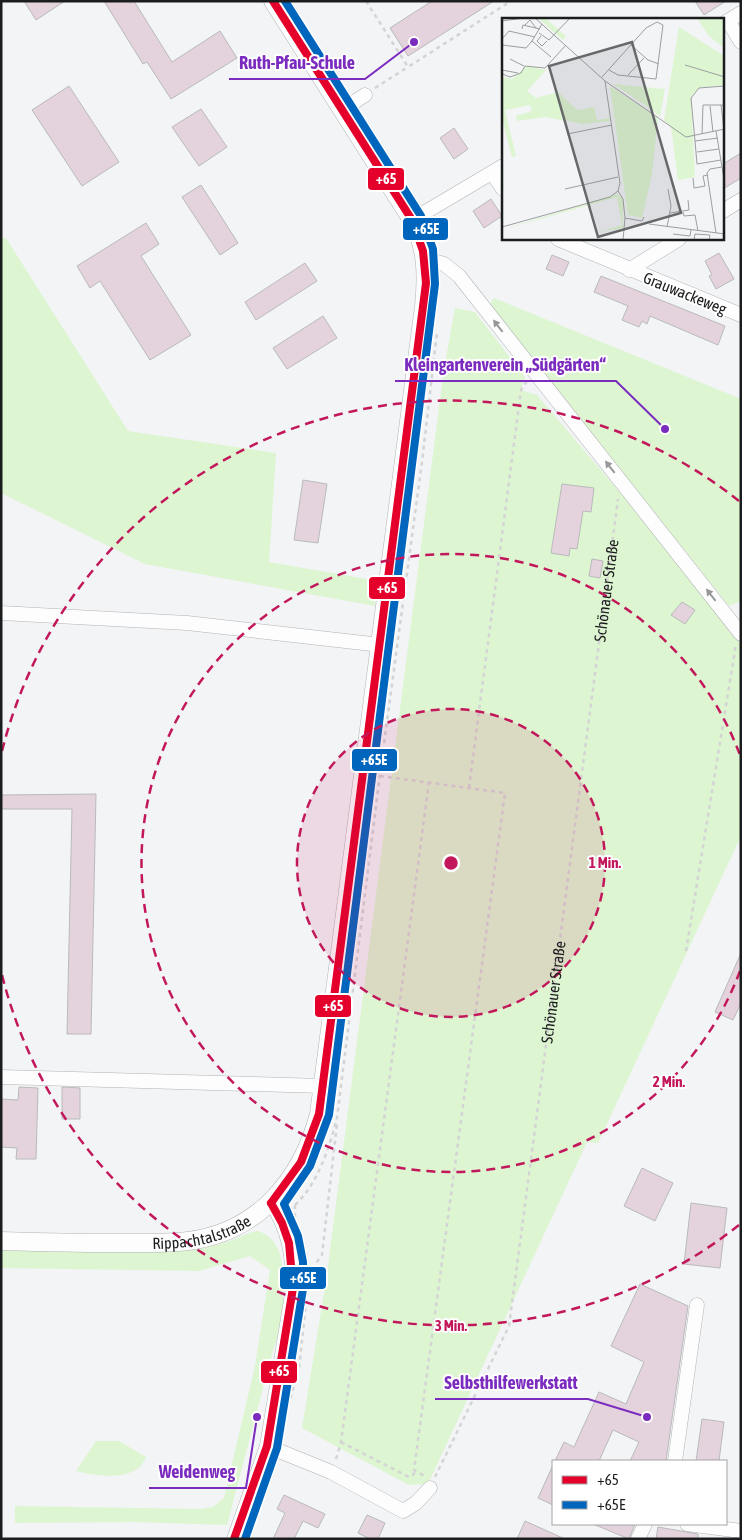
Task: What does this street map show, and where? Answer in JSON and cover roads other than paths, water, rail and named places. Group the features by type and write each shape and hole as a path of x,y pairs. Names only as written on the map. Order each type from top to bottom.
{"main road":[{"path":"273,1 412,220 419,233 426,259"},
{"name":"Rippachtalstraße","path":"1,1241 149,1244 190,1241 218,1233 275,1209 312,1141 323,1086 381,645 424,306 426,259"}],"street":[{"path":"741,13 726,22 741,42"},
{"path":"342,110 365,94"},
{"path":"412,220 498,170 502,186"},
{"path":"724,210 741,200"},
{"name":"Grauwackeweg","path":"560,240 741,315"},
{"name":"Grauwackeweg","path":"629,270 677,240"},
{"path":"426,259 444,264 459,276 739,632"},
{"path":"1,614 187,623 381,645"},
{"path":"1,1077 323,1086"},
{"path":"234,1539 268,1446 293,1288 293,1263 288,1238 275,1209"},
{"path":"674,1460 697,1305"},
{"path":"268,1446 331,1472 404,1511 416,1503 432,1484"},
{"path":"638,1539 645,1525"},
{"path":"695,1525 741,1531"}],"place":[{"name":"Ruth-Pfau-Schule","path":"414,42"},
{"name":"Kleingartenverein „Südgärten“","path":"665,429"},
{"name":"Weidenweg","path":"257,1417"},
{"name":"Selbsthilfewerkstatt","path":"647,1417"}]}
